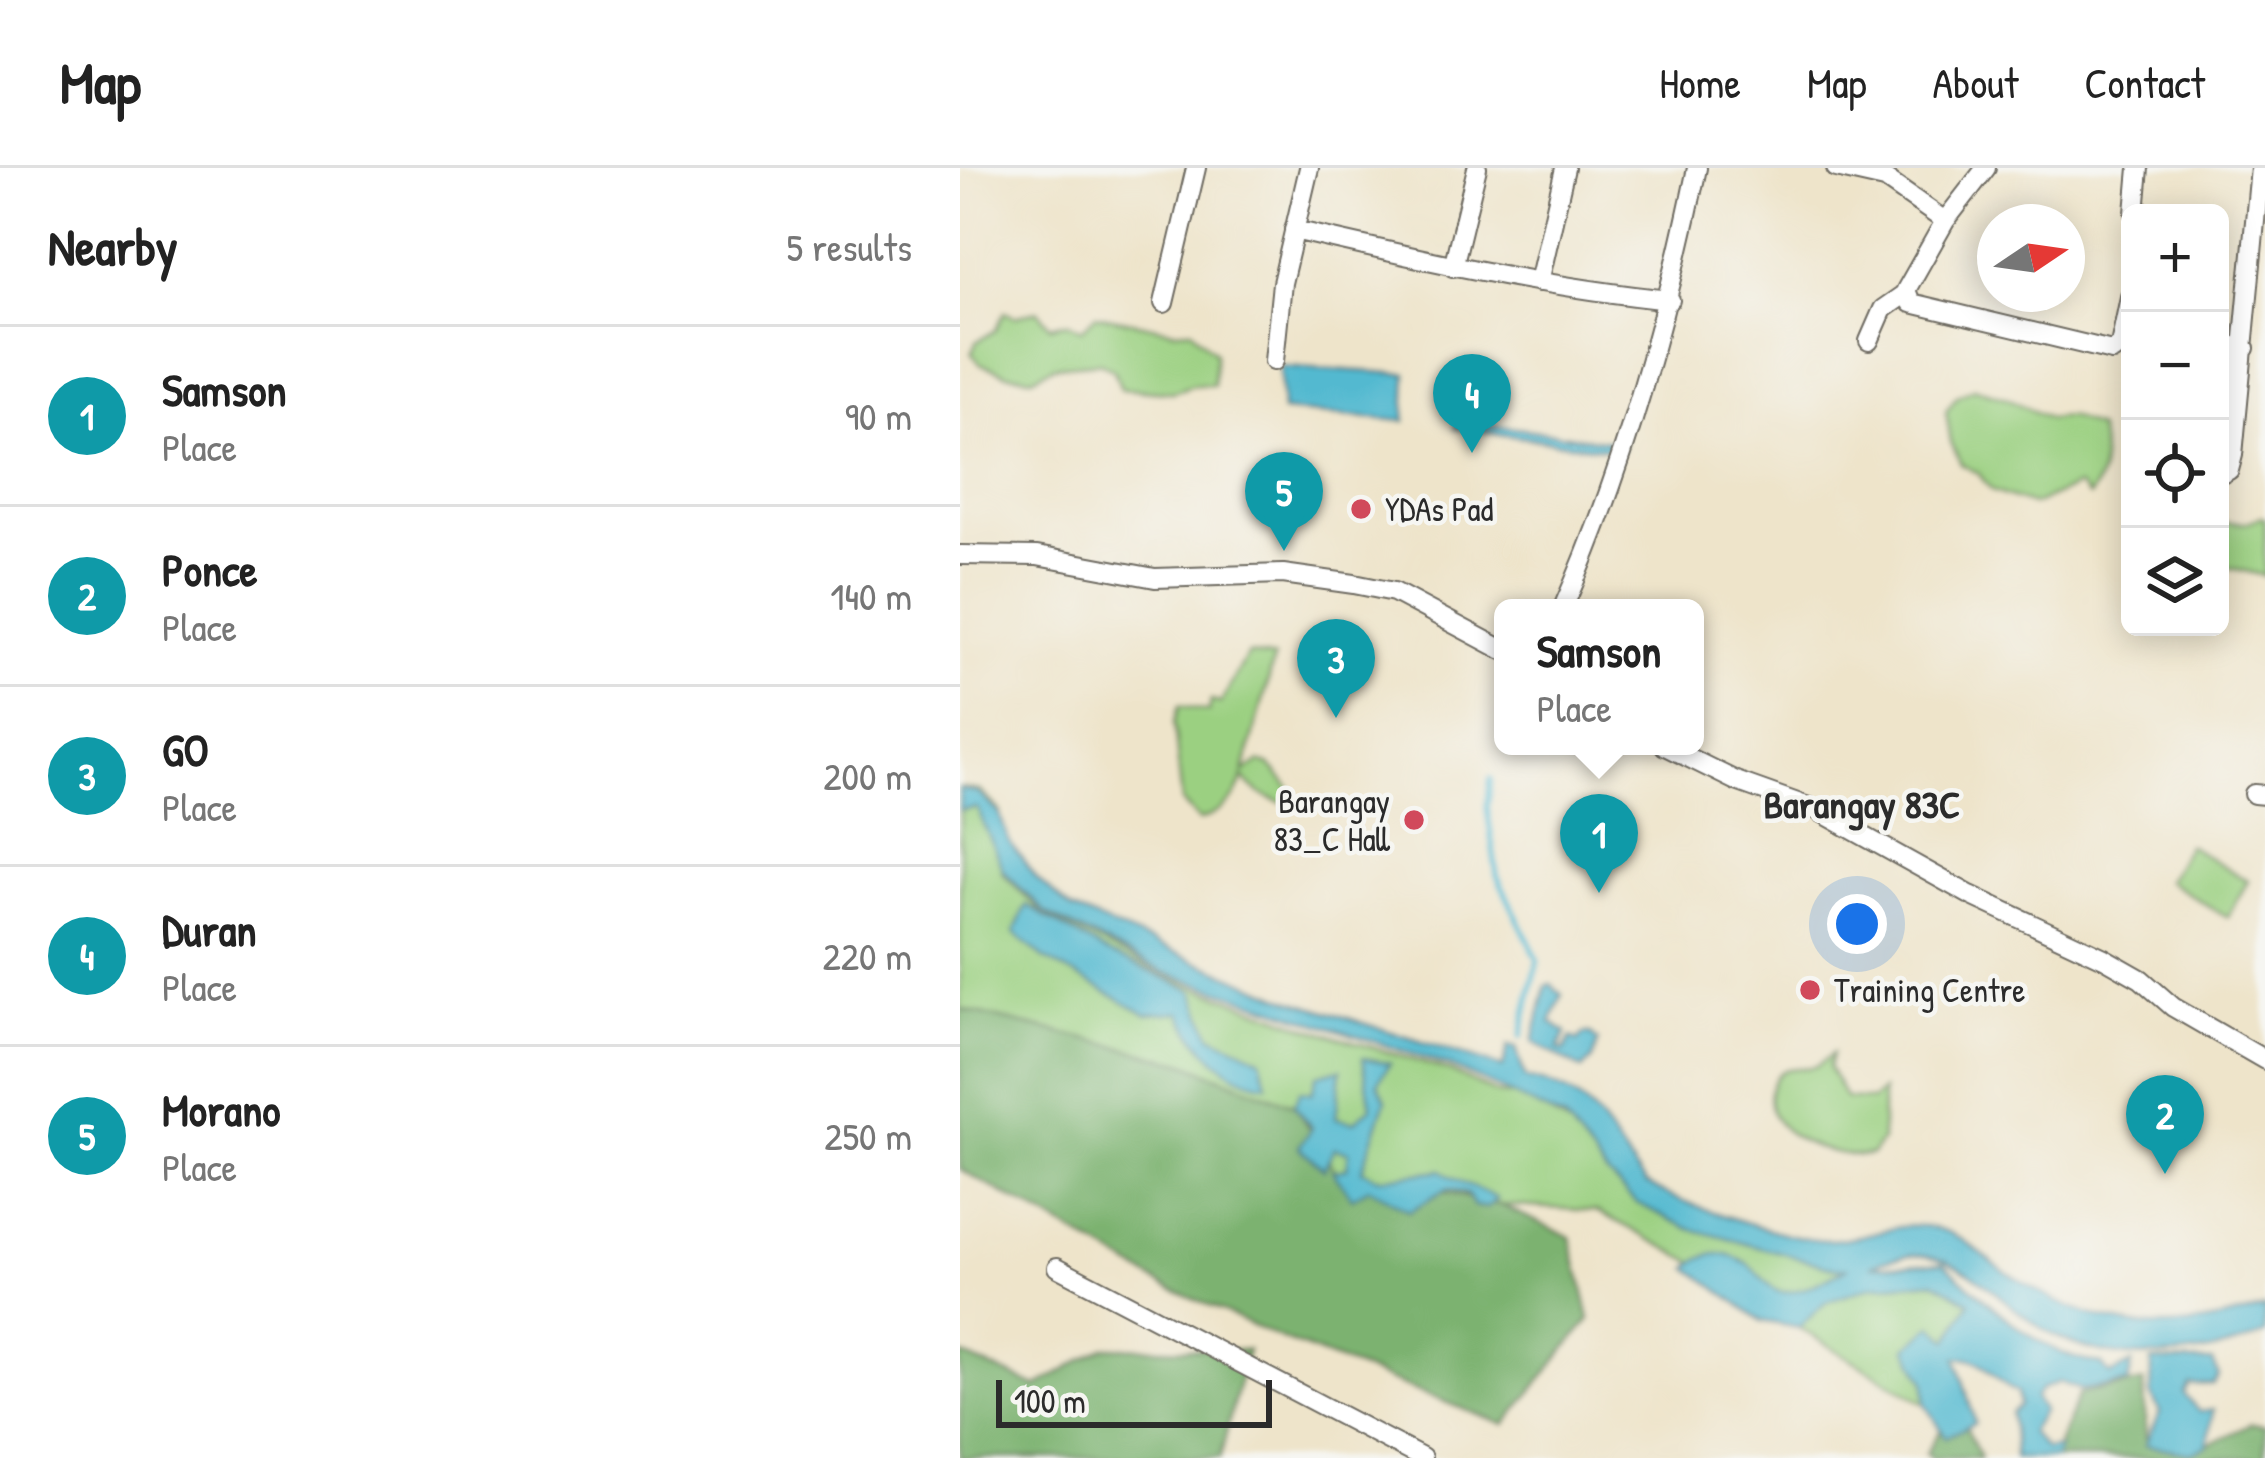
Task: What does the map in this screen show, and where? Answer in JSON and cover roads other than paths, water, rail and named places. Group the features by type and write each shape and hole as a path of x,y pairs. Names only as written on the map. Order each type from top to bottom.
{"street":[{"path":"1164,303 1196,168"},
{"path":"1274,362 1282,283 1309,168"},
{"path":"1454,267 1477,168"},
{"path":"1539,281 1565,168"},
{"path":"1566,599 1670,299 1696,168"},
{"path":"1836,168 1889,174 1945,221"},
{"path":"1869,341 1883,309 1906,293 1945,221 1986,168"},
{"path":"2136,204 2139,168"},
{"path":"2229,470 2246,348 2260,168"},
{"path":"1294,230 1454,267 1670,299"},
{"path":"1906,293 1911,303 2112,351 2121,343"},
{"path":"2229,345 2246,348"},
{"path":"960,556 1037,556 1155,578 1283,574 1354,584 1394,592 1494,645"},
{"path":"1683,755 1736,781 1817,810 1970,895 2104,958 2141,979 2173,1007 2265,1060"},
{"path":"1057,1267 1422,1458"}],"water":[{"path":"1280,366 1407,374 1405,421 1282,411"},
{"path":"1457,420 1624,443 1621,451 1455,428"},
{"path":"960,789 978,793 999,813 1009,841 1037,879 1072,909 1280,996 1503,1068 1508,1046 1516,1048 1525,1078 1549,1084 1584,1104 1646,1183 1683,1200 1812,1239 1843,1239 1909,1226 1936,1228 1964,1240 2039,1292 2100,1318 2161,1326 2265,1308 2265,1334 2220,1349 2170,1356 2095,1351 2046,1331 1954,1263 1930,1255 1903,1255 1872,1265 1944,1262 2016,1325 2056,1350 2101,1364 2110,1375 2132,1364 2128,1383 2081,1390 2059,1382 2042,1389 2035,1398 2043,1411 2030,1432 2045,1449 2059,1447 2055,1458 2014,1458 2011,1413 2019,1406 2017,1393 1982,1364 1957,1358 1975,1423 1946,1437 1926,1404 1926,1382 1907,1348 1933,1325 1949,1340 1970,1302 1935,1281 1873,1286 1826,1302 1799,1328 1762,1321 1689,1268 1709,1255 1733,1257 1749,1265 1769,1286 1785,1292 1814,1285 1849,1267 1691,1229 1637,1203 1564,1120 1451,1067 1167,973 1044,911 1003,870 977,808 960,810"},
{"path":"1026,905 1106,952 1194,991 1211,1035 1261,1058 1267,1084 1240,1076 1215,1059 1181,1012 1147,1014 1044,958 1014,933"},
{"path":"1551,984 1562,995 1551,1022 1566,1033 1558,1049 1564,1051 1571,1038 1578,1041 1584,1034 1598,1042 1592,1060 1582,1070 1533,1042 1546,986"},
{"path":"1363,1058 1390,1063 1378,1083 1386,1100 1362,1170 1379,1178 1441,1170 1497,1199 1488,1208 1474,1206 1467,1194 1447,1189 1409,1211 1369,1188 1352,1198 1333,1171 1347,1168 1349,1152 1334,1148 1324,1169 1299,1147 1312,1128 1294,1105 1300,1091 1312,1093 1317,1075 1341,1069 1336,1118 1354,1122 1371,1107"},
{"path":"2152,1361 2213,1362 2219,1376 2213,1384 2190,1385 2184,1394 2199,1412 2213,1410 2208,1446 2191,1453 2145,1445 2160,1413 2151,1394"}],"waterway":[{"path":"1491,779 1487,807 1497,876 1538,960 1521,1037"}],"place":[{"name":"Duran","path":"1472,453"},
{"name":"YDAs Pad","path":"1361,509"},
{"name":"Morano","path":"1284,551"},
{"name":"GO","path":"1336,718"},
{"name":"Barangay 83_C Hall","path":"1414,820"},
{"name":"Samson","path":"1599,893"},
{"name":"Training Centre","path":"1810,990"},
{"name":"Ponce","path":"2165,1174"}],"district":[{"name":"Barangay 83C","path":"1862,803"}]}
